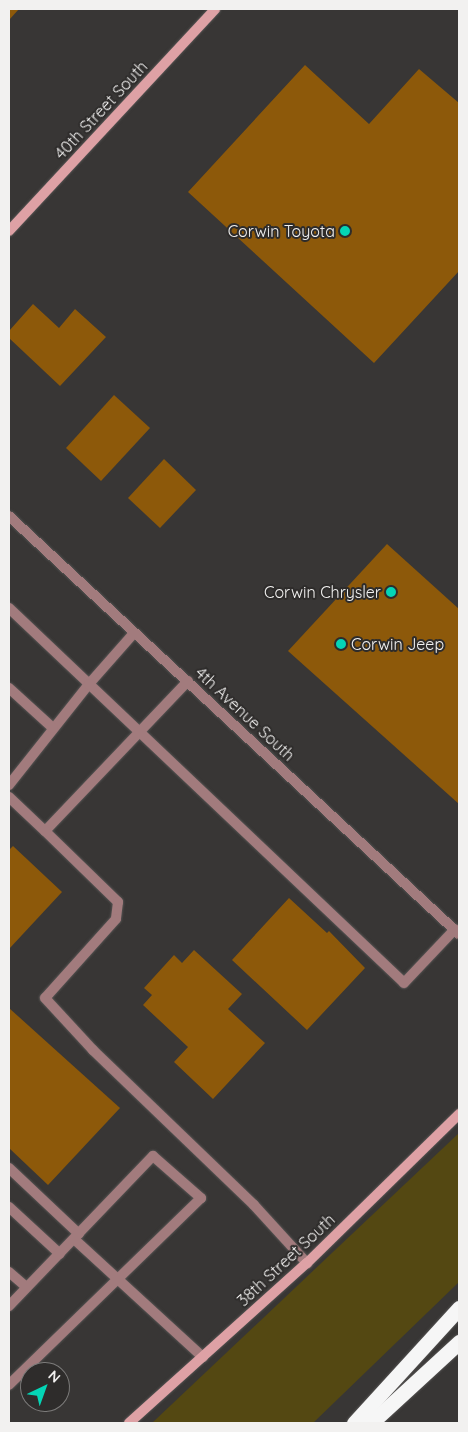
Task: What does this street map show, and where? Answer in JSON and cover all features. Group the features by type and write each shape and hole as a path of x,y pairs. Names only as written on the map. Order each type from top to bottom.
{"highway":[{"path":"354,1423 459,1308"},
{"path":"371,1423 459,1342"}],"street":[{"name":"40th Street South","path":"9,231 215,9"},
{"name":"4th Avenue South","path":"9,516 457,932"},
{"path":"9,608 404,983 457,932"},
{"path":"9,785 88,684 134,633"},
{"path":"45,831 188,681"},
{"path":"9,688 53,728"},
{"path":"9,797 118,902 116,919 45,998 93,1050 254,1205 306,1263"},
{"name":"38th Street South","path":"129,1423 306,1263 459,1114"},
{"path":"9,1306 153,1156 201,1198 119,1280 9,1385"},
{"path":"9,1168 119,1280 203,1357"},
{"path":"9,1207 60,1254"},
{"path":"9,1272 26,1287"}],"shaded area":[{"path":"459,1133 459,1282 313,1423 152,1423"}],"building":[{"path":"9,9 19,9 9,20"},
{"name":"Corwin Toyota","path":"305,65 369,124 419,69 459,103 459,271 374,363 188,192"},
{"path":"33,304 59,328 75,309 106,337 60,386 9,338 9,331"},
{"path":"114,395 150,428 101,481 66,448"},
{"path":"164,459 196,490 160,528 128,498"},
{"path":"387,544 459,609 459,804 288,651"},
{"path":"13,846 62,892 9,949 9,850"},
{"path":"289,898 327,933 329,931 365,968 307,1030 232,960"},
{"path":"194,950 242,994 228,1009 265,1043 213,1099 174,1062 188,1047 143,1005 152,995 144,988 174,955 182,963"},
{"path":"9,1008 120,1108 48,1185 9,1148"}],"place":[{"name":"Corwin Toyota","path":"345,231"},
{"name":"Corwin Chrysler","path":"391,592"},
{"name":"Corwin Jeep","path":"341,644"}]}
